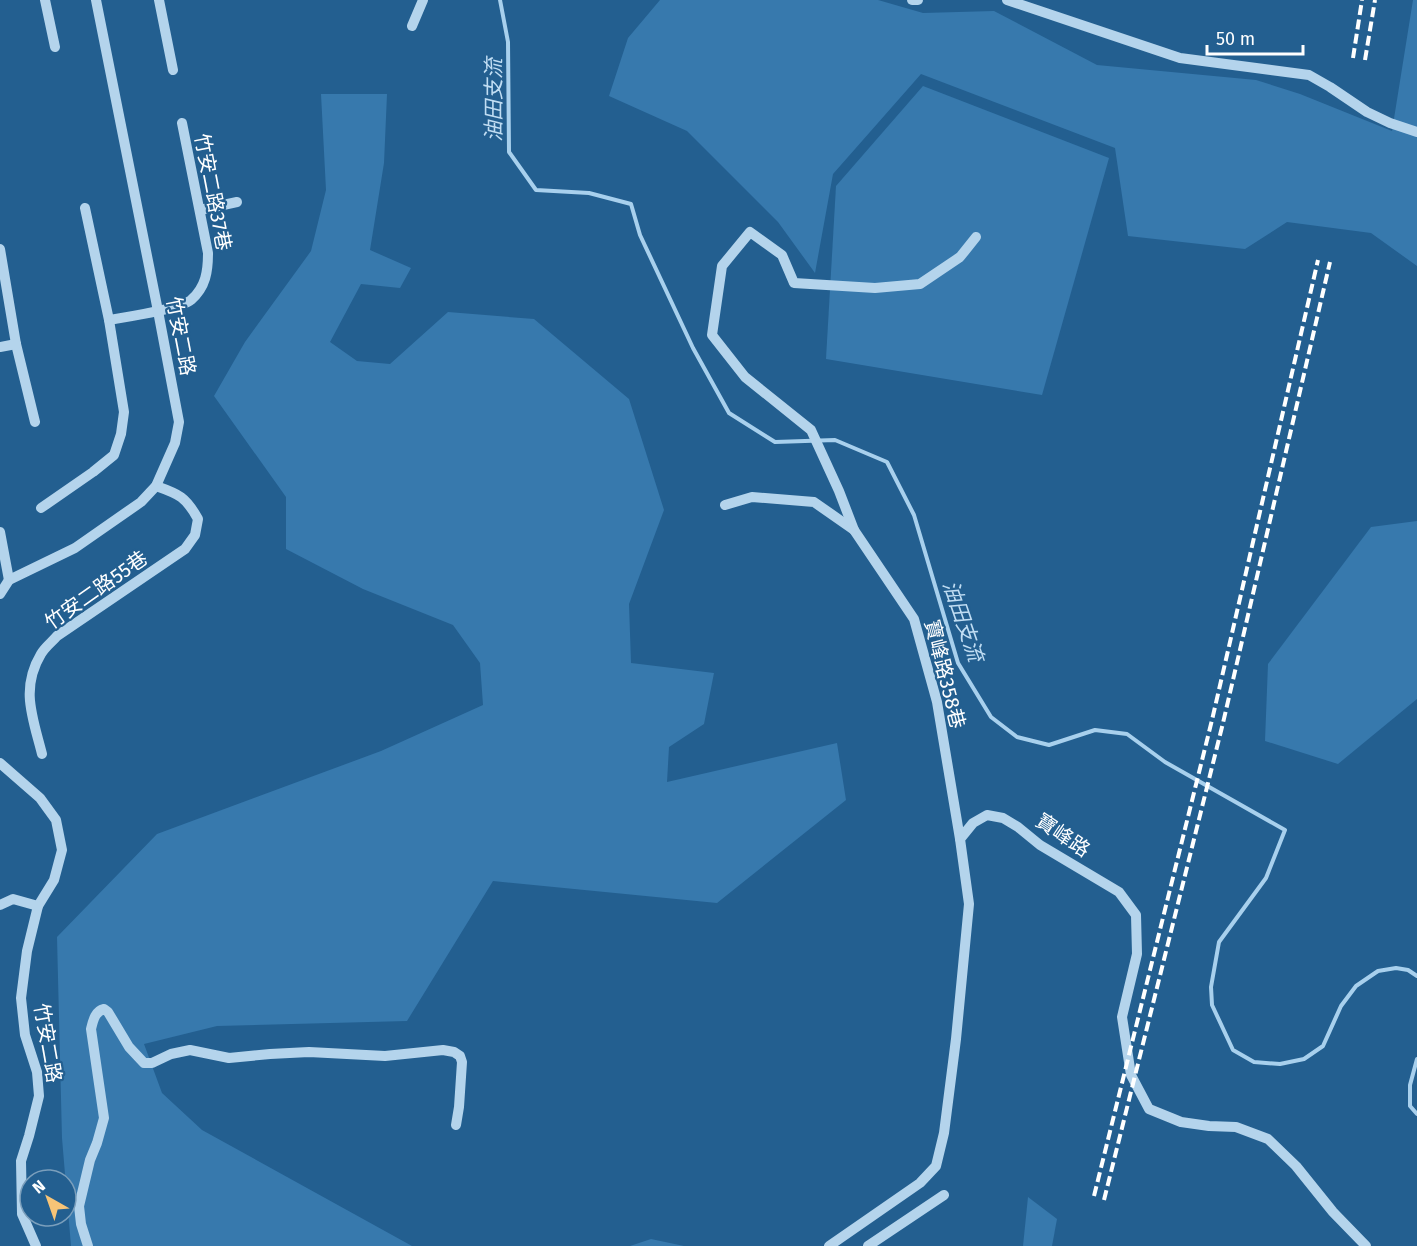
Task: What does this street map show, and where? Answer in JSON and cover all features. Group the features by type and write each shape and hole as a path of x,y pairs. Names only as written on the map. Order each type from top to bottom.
{"street":[{"path":"45,0 55,47"},
{"name":"竹安二路","path":"9,580 75,548 141,502 156,486 176,443 179,422 96,0"},
{"path":"159,0 173,70"},
{"path":"412,26 423,0"},
{"path":"912,0 918,0"},
{"path":"1007,0 1180,58 1309,75 1367,112 1417,132"},
{"name":"竹安二路37巷","path":"109,320 158,311 190,301 202,287 208,270 208,253 182,123"},
{"path":"200,210 237,202"},
{"path":"41,508 114,455 121,434 124,412 109,320 85,208"},
{"path":"854,530 811,430 745,376 712,334 722,266 750,232 782,255 794,283 874,288 920,284 960,258 976,237"},
{"path":"0,249 16,344 35,422"},
{"path":"0,347 16,344"},
{"name":"竹安二路55巷","path":"42,754 31,711 29,692 33,673 42,653 57,636 185,549 195,535 198,519 190,504 177,493 156,486"},
{"name":"寶峰路358巷","path":"725,506 752,497 814,502 854,530 914,619 937,702 960,839"},
{"path":"0,532 9,580 0,594"},
{"name":"竹安二路","path":"0,763 40,798 56,820 62,850 54,880 38,906 27,951 21,998 25,1035 37,1072 39,1096 21,1161 22,1215 36,1246"},
{"name":"寶峰路","path":"960,839 973,823 987,814 1003,818 1040,845 1119,892 1136,915 1137,954 1122,1017 1131,1075 1149,1109 1181,1122 1236,1127 1268,1139 1296,1166 1333,1212 1366,1246"},
{"path":"829,1246 920,1183 936,1166 944,1133 956,1039 969,904 960,839"},
{"path":"0,905 13,899 38,906"},
{"path":"88,1246 81,1224 79,1206 90,1160 104,1118 91,1029 95,1016 100,1010 104,1009 108,1012 129,1047 144,1063 152,1063 171,1053 190,1050 229,1058 309,1052 385,1056 443,1050 454,1052 460,1056 462,1062 456,1125"},
{"path":"868,1246 944,1196"}],"shaded area":[{"path":"660,0 878,0 923,13 994,11 1097,65 1256,80 1300,94 1392,131 1413,0 1417,0 1417,266 1371,233 1287,222 1245,249 1128,236 1115,148 921,74 833,174 815,273 778,222 687,131 609,96 628,38"},
{"path":"923,86 1109,158 1042,395 826,359 836,186"},
{"path":"321,94 387,94 384,163 370,250 411,268 400,288 361,284 330,342 357,361 390,364 448,312 534,319 629,399 664,510 629,604 631,663 714,673 704,724 669,747 667,782 837,743 846,800 717,903 493,881 407,1021 217,1026 144,1044 162,1093 202,1130 412,1246 71,1246 70,1228 78,1228 78,1168 64,1168 57,937 157,834 381,751 483,705 480,663 453,625 363,589 286,549 286,497 214,396 245,342 311,251 326,190"},
{"path":"1417,521 1417,699 1338,764 1265,741 1268,664 1371,527"},
{"path":"1028,1197 1057,1219 1052,1246 1023,1246"},
{"path":"651,1239 684,1246 630,1246"}],"waterway":[{"name":"油田支流","path":"500,0 508,42 509,152 536,190 589,193 631,204 640,235 693,348 729,413 775,442 835,440 887,462 914,515 958,663 991,717 1017,737 1049,745 1095,730 1127,734 1165,762 1285,830 1266,878 1219,942 1211,987 1212,1005 1233,1050 1254,1062 1280,1064 1304,1059 1323,1046 1341,1006 1356,986 1378,971 1396,968 1408,970 1417,976"},
{"name":"油田支流","path":"1417,1059 1410,1085 1410,1106 1417,1114"}],"railway":[{"path":"1353,58 1362,0"},
{"path":"1365,60 1375,0"},
{"path":"1094,1196 1212,720 1318,260"},
{"path":"1104,1200 1223,723 1330,262"}]}
